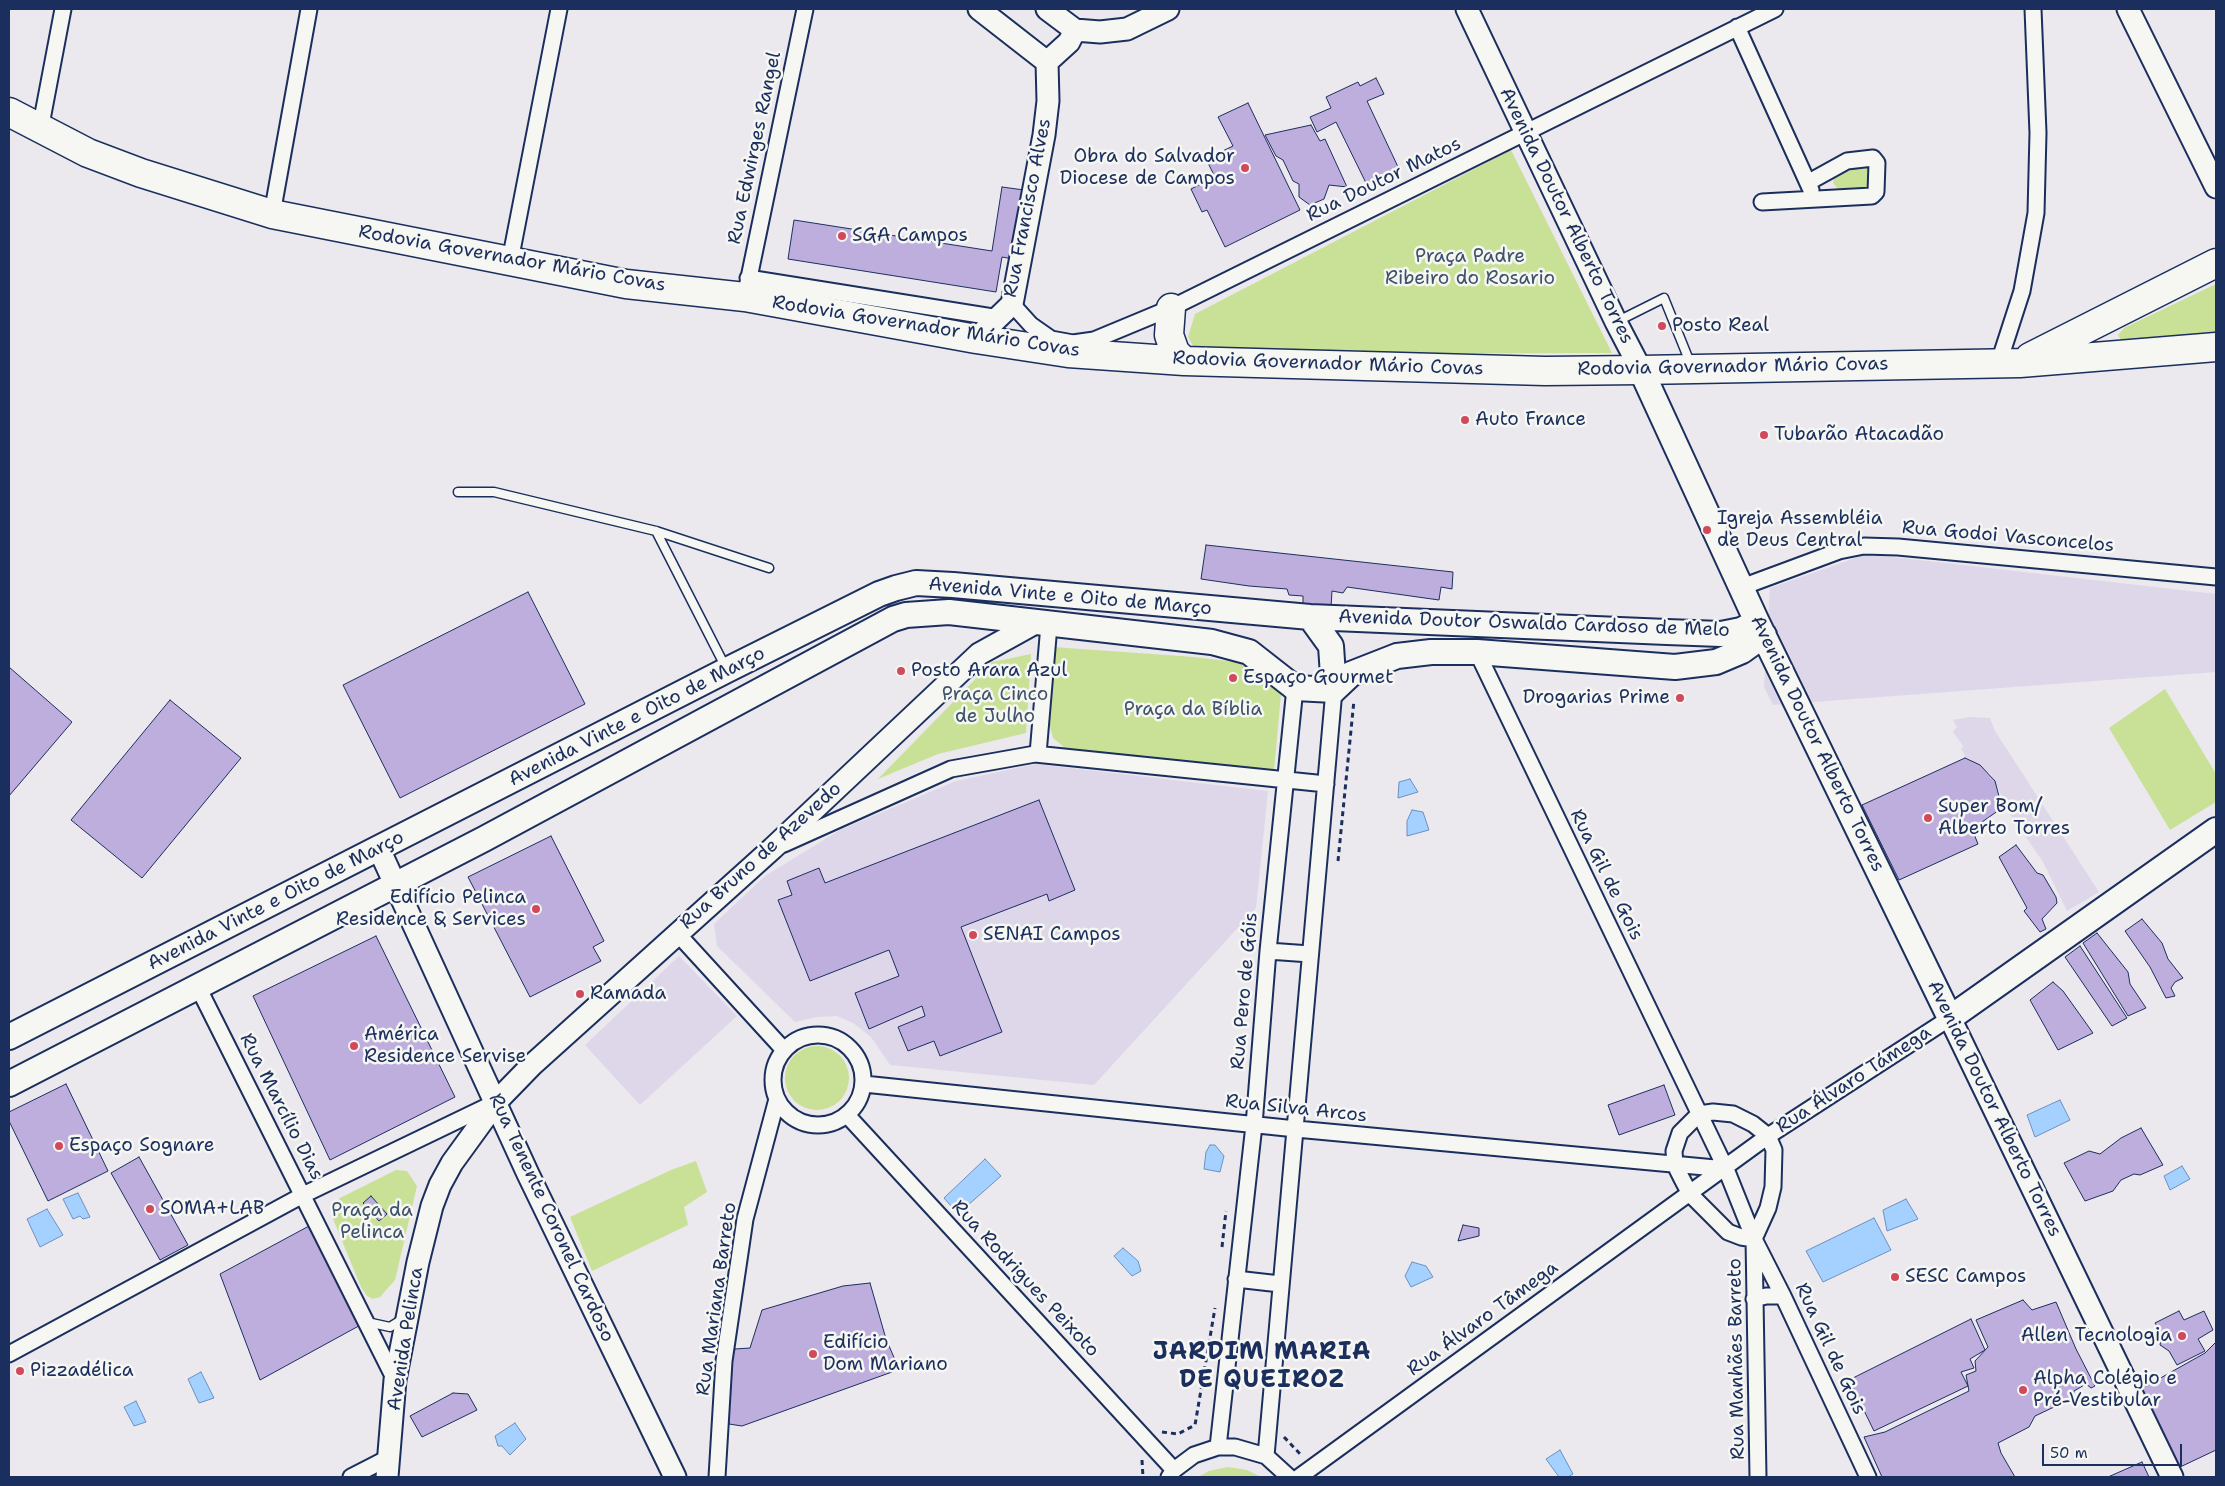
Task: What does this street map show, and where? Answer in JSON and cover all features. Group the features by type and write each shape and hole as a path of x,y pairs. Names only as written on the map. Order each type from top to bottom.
{"highway":[{"name":"Rodovia Governador Mário Covas","path":"9,112 40,130 88,153 141,173 272,214 626,284 747,287 976,339 1068,353 1184,360 1545,371 2010,362 2134,355 2216,347"},
{"name":"Rodovia Governador Mário Covas","path":"2010,362 2125,309 2216,263"},
{"path":"1171,308 1169,335 1175,352 1184,360"},
{"path":"2125,309 2113,330 2114,337 2124,349 2134,355"}],"main road":[{"path":"978,9 1047,62 1070,42 1075,30"},
{"path":"1048,9 1075,30 1100,32 1127,29 1168,9"},
{"name":"Avenida Doutor Alberto Torres","path":"1467,9 1616,322 1641,370 1760,629 2172,1477"},
{"path":"2128,9 2216,187"},
{"name":"Rua Francisco Alves","path":"976,339 1006,311 1044,135 1048,101 1047,62"},
{"name":"Avenida Vinte e Oito de Março","path":"9,1037 727,670 880,594 916,583 1310,617"},
{"path":"817,660 808,650 808,639 852,608"},
{"name":"Avenida Vinte e Oito de Março","path":"9,1084 396,884 893,619 906,614 949,612 1042,624"},
{"path":"1042,624 1212,642 1249,652 1295,688 1344,691 1331,646 1310,617"},
{"name":"Avenida Doutor Oswaldo Cardoso de Melo","path":"1310,617 1721,634 1760,629"},
{"name":"Rua Bruno de Azevedo","path":"496,1101 532,1065 677,933 774,848 979,654 1042,624"},
{"name":"Avenida Doutor Oswaldo Cardoso de Melo","path":"1344,691 1351,674 1397,656 1430,652 1477,652 1675,667 1716,662 1742,651 1760,629"},
{"name":"Rua Álvaro Támega","path":"1950,1018 2216,830"},
{"name":"Rua Tenente Coronel Cardoso","path":"379,849 532,1183 675,1477"},
{"name":"Avenida Pelinca","path":"389,1467 395,1380 406,1316 422,1243 440,1185 452,1163 496,1101"}],"street":[{"path":"40,130 63,9"},
{"path":"272,214 309,9"},
{"path":"510,261 559,9"},
{"name":"Rua Edwirges Rangel","path":"747,287 805,9"},
{"name":"Rua Doutor Matos","path":"1006,311 1051,338 1074,343 1094,340 1171,308 1775,9"},
{"path":"2010,362 2036,213 2038,133 2033,9"},
{"path":"1737,28 1809,182 1814,199"},
{"path":"1762,202 1874,195 1876,192 1877,163 1873,158 1847,161 1809,182"},
{"path":"747,287 1006,311"},
{"name":"Rua Godoi Vasconcelos","path":"1742,587 1839,551 1864,546 1898,547 2216,577"},
{"path":"1038,754 1042,624"},
{"name":"Rua Gil de Gois","path":"1477,652 1726,1169 1754,1239 1783,1296 1868,1477"},
{"name":"Rua Pero de Góis","path":"1218,1447 1254,1124 1268,951 1295,688"},
{"path":"1266,1456 1273,1435 1280,1284 1296,1129 1326,784 1344,691"},
{"path":"774,848 951,769 1038,754 1326,784"},
{"path":"677,933 784,1050"},
{"path":"1268,951 1310,954"},
{"name":"Rua Marcílio Dias","path":"198,987 395,1380"},
{"name":"Rua Álvaro Támega","path":"1690,1194 1768,1136 1950,1018"},
{"path":"818,1034 836,1038 852,1049 857,1057 862,1066 864,1084 858,1102 847,1116 828,1124 808,1124 790,1115 777,1099 773,1082 775,1064 784,1050 799,1038 818,1034"},
{"name":"Rua Silva Arcos","path":"864,1084 1296,1129 1726,1169"},
{"name":"Rua Mariana Barreto","path":"718,1477 724,1360 744,1229 777,1099"},
{"path":"9,1354 303,1195 496,1101"},
{"path":"1713,1112 1733,1114 1753,1124 1768,1136 1774,1150 1773,1187 1768,1208 1754,1239 1741,1237 1728,1232 1690,1194 1676,1165 1674,1151 1680,1133 1699,1114 1713,1112"},
{"name":"Rua Rodrigues Peixoto","path":"847,1116 1148,1442 1171,1474"},
{"name":"Rua Álvaro Tâmega","path":"1305,1473 1690,1194"},
{"name":"Rua Manhães Barreto","path":"1754,1239 1758,1477"},
{"path":"1236,1279 1280,1284"},
{"path":"1754,1298 1783,1296"},
{"path":"1171,1474 1194,1455 1218,1447 1235,1447 1266,1456 1289,1477"},
{"path":"351,1477 389,1467"}],"lane":[{"path":"1616,322 1664,298 1693,369"},
{"path":"458,492 494,492 656,531 769,568"},
{"path":"656,531 727,670"},
{"path":"366,1322 390,1327 406,1316"}],"path":[{"path":"1337,867 1344,691"},
{"path":"1221,1255 1226,1208"},
{"path":"1143,1477 1142,1450 1157,1432 1178,1434 1195,1425 1216,1302"},
{"path":"1273,1435 1299,1450 1305,1473"}],"shaded area":[{"path":"1867,554 2216,594 2216,672 1773,705 1764,687 1770,588"},
{"path":"1969,717 1990,718 1995,731 2099,892 2067,911 2043,862 2010,814 1991,774 1966,758 1961,748 1964,747 1953,732 1957,727 1953,720"},
{"name":"SENAI Campos","path":"1036,764 1268,791 1256,908 1094,1085 890,1065 871,1037 853,1023 837,1016 817,1017 795,1022 717,946 714,924 765,876 840,830 956,781"},
{"path":"679,956 737,1016 640,1105 585,1045"}],"green space":[{"name":"Praça Padre Ribeiro do Rosario","path":"1511,150 1612,353 1198,354 1188,337 1195,314"},
{"path":"1873,163 1874,195 1844,196 1833,183 1835,172 1848,164"},
{"path":"2216,284 2216,342 2123,343 2118,335 2124,328"},
{"name":"Praça da Bíblia","path":"1053,647 1194,657 1236,662 1263,675 1281,694 1274,771 1065,748 1053,738 1049,723"},
{"name":"Praça Cinco de Julho","path":"1031,654 1026,733 938,754 878,779 992,662"},
{"path":"2165,689 2216,774 2216,802 2170,830 2109,728"},
{"path":"811,1046 823,1046 840,1055 847,1066 849,1078 847,1090 840,1101 823,1110 811,1110 799,1105 790,1096 785,1084 785,1072 790,1060 799,1051"},
{"path":"696,1161 707,1192 684,1207 688,1225 592,1271 570,1217 671,1170"},
{"name":"Praça da Pelinca","path":"396,1170 407,1171 417,1186 395,1280 380,1297 373,1299 367,1296 361,1287 333,1219 334,1207 340,1198"},
{"path":"1228,1467 1247,1470 1261,1477 1198,1477 1209,1471"}],"water":[{"path":"1410,779 1418,792 1398,798 1399,782"},
{"path":"1412,810 1423,812 1429,830 1407,836 1407,821"},
{"path":"2060,1100 2070,1120 2035,1137 2027,1115"},
{"path":"1210,1145 1215,1145 1224,1156 1220,1172 1204,1169 1206,1152"},
{"path":"985,1159 1001,1176 958,1214 944,1198"},
{"path":"2182,1166 2190,1179 2170,1190 2164,1176"},
{"path":"78,1193 90,1217 83,1219 80,1216 73,1219 63,1199"},
{"path":"1906,1199 1918,1219 1887,1231 1883,1210"},
{"path":"47,1209 63,1235 40,1247 27,1219"},
{"path":"1874,1218 1891,1250 1823,1282 1806,1251"},
{"path":"1123,1248 1138,1261 1141,1271 1132,1276 1114,1256"},
{"path":"1412,1262 1426,1266 1433,1277 1411,1287 1405,1276"},
{"path":"201,1372 214,1398 199,1403 188,1379"},
{"path":"136,1401 146,1422 134,1426 124,1407"},
{"path":"515,1423 526,1439 510,1455 502,1446 498,1446 495,1436"},
{"path":"1560,1450 1573,1474 1568,1477 1559,1477 1546,1459"}],"building":[{"path":"1376,78 1384,94 1367,101 1399,169 1367,185 1336,122 1317,132 1310,117 1331,108 1326,97 1358,82 1360,86"},
{"name":"Obra do Salvador Diocese de Campos","path":"1248,103 1300,210 1225,247 1207,210 1202,212 1191,189 1215,177 1206,159 1233,146 1218,117"},
{"path":"1311,125 1320,141 1325,139 1347,187 1329,185 1324,199 1310,205 1299,197 1299,184 1293,181 1283,160 1276,156 1265,135"},
{"name":"SGA Campos","path":"1002,187 1024,190 1013,259 1002,257 996,292 788,259 794,220 992,251"},
{"path":"1206,545 1453,572 1452,589 1441,587 1439,600 1347,587 1343,593 1332,591 1331,607 1303,608 1303,596 1289,595 1287,589 1201,579"},
{"path":"528,592 585,704 400,798 343,685"},
{"path":"9,667 72,722 9,796"},
{"path":"170,700 241,758 142,878 71,820"},
{"name":"Super Bom/ Alberto Torres","path":"1965,758 1980,765 1995,781 2002,808 1972,829 1978,844 1899,880 1862,805"},
{"path":"1039,800 1075,890 1049,901 1047,894 961,927 1002,1032 940,1056 934,1041 908,1051 898,1027 925,1016 922,1006 869,1029 855,993 899,976 889,950 810,981 778,900 792,895 787,881 819,868 825,883"},
{"name":"Edifício Pelinca Residence & Services","path":"551,836 604,941 593,947 601,961 530,997 468,877"},
{"path":"2016,845 2037,873 2043,875 2056,897 2057,903 2042,919 2046,929 2040,932 2024,911 2027,908 1999,857"},
{"path":"2142,919 2162,943 2168,959 2183,978 2175,982 2171,988 2175,996 2166,998 2150,967 2125,931"},
{"path":"2097,933 2128,972 2130,984 2146,1008 2128,1016 2083,943"},
{"name":"América Residence Servise","path":"376,936 455,1097 330,1160 253,996"},
{"path":"2080,946 2127,1018 2112,1026 2065,957"},
{"path":"2053,982 2063,991 2093,1033 2058,1050 2030,1000"},
{"name":"Espaço Sognare","path":"66,1084 108,1171 48,1201 9,1121 9,1112"},
{"path":"1664,1085 1675,1115 1619,1135 1608,1105"},
{"path":"2141,1128 2163,1165 2140,1175 2134,1174 2121,1180 2113,1191 2085,1201 2064,1163 2089,1151 2100,1154 2121,1138"},
{"name":"SOMA+LAB","path":"139,1157 188,1245 160,1260 111,1173"},
{"path":"371,1196 387,1214 379,1221 363,1203"},
{"path":"1463,1225 1479,1228 1479,1236 1458,1241"},
{"path":"309,1226 366,1322 260,1380 220,1274"},
{"name":"Edifício Dom Mariano","path":"870,1283 886,1339 896,1362 892,1372 742,1426 729,1424 729,1386 733,1355 735,1349 750,1348 762,1310 843,1286"},
{"name":"Alpha Colégio e Pré-Vestibular","path":"2023,1300 2032,1310 2056,1302 2076,1349 2095,1386 2091,1388 2086,1384 2074,1391 2073,1398 2035,1416 2029,1427 1998,1443 2001,1453 2015,1477 1882,1477 1864,1437 1885,1432 1969,1391 1966,1375 1976,1371 1975,1361 1988,1347 1976,1320"},
{"name":"Allen Tecnologia","path":"2179,1311 2184,1320 2204,1311 2213,1330 2198,1339 2205,1351 2177,1365 2169,1351 2160,1345 2162,1334 2155,1323"},
{"path":"1971,1319 1985,1350 1970,1359 1974,1368 1961,1372 1968,1386 1874,1431 1849,1380"},
{"path":"2216,1342 2216,1450 2178,1468 2141,1389 2205,1353"},
{"path":"453,1393 468,1394 477,1410 422,1437 410,1416"},
{"path":"2142,1462 2149,1477 2108,1477"}],"place":[{"name":"Obra do Salvador Diocese de Campos","path":"1245,168"},
{"name":"SGA Campos","path":"842,236"},
{"name":"Posto Real","path":"1662,326"},
{"name":"Auto France","path":"1465,420"},
{"name":"Tubarão Atacadão","path":"1764,435"},
{"name":"Igreja Assembléia de Deus Central","path":"1707,530"},
{"name":"Posto Arara Azul","path":"901,671"},
{"name":"Espaço Gourmet","path":"1233,678"},
{"name":"Drogarias Prime","path":"1680,698"},
{"name":"Super Bom/ Alberto Torres","path":"1928,818"},
{"name":"Edifício Pelinca Residence & Services","path":"536,909"},
{"name":"SENAI Campos","path":"973,935"},
{"name":"Ramada","path":"580,994"},
{"name":"América Residence Servise","path":"354,1046"},
{"name":"Espaço Sognare","path":"59,1146"},
{"name":"SOMA+LAB","path":"150,1209"},
{"name":"SESC Campos","path":"1895,1277"},
{"name":"Allen Tecnologia","path":"2182,1336"},
{"name":"Edifício Dom Mariano","path":"813,1354"},
{"name":"Pizzadélica","path":"20,1371"},
{"name":"Alpha Colégio e Pré-Vestibular","path":"2023,1390"}],"district":[{"name":"JARDIM MARIA DE QUEIROZ","path":"1262,1367"}]}
